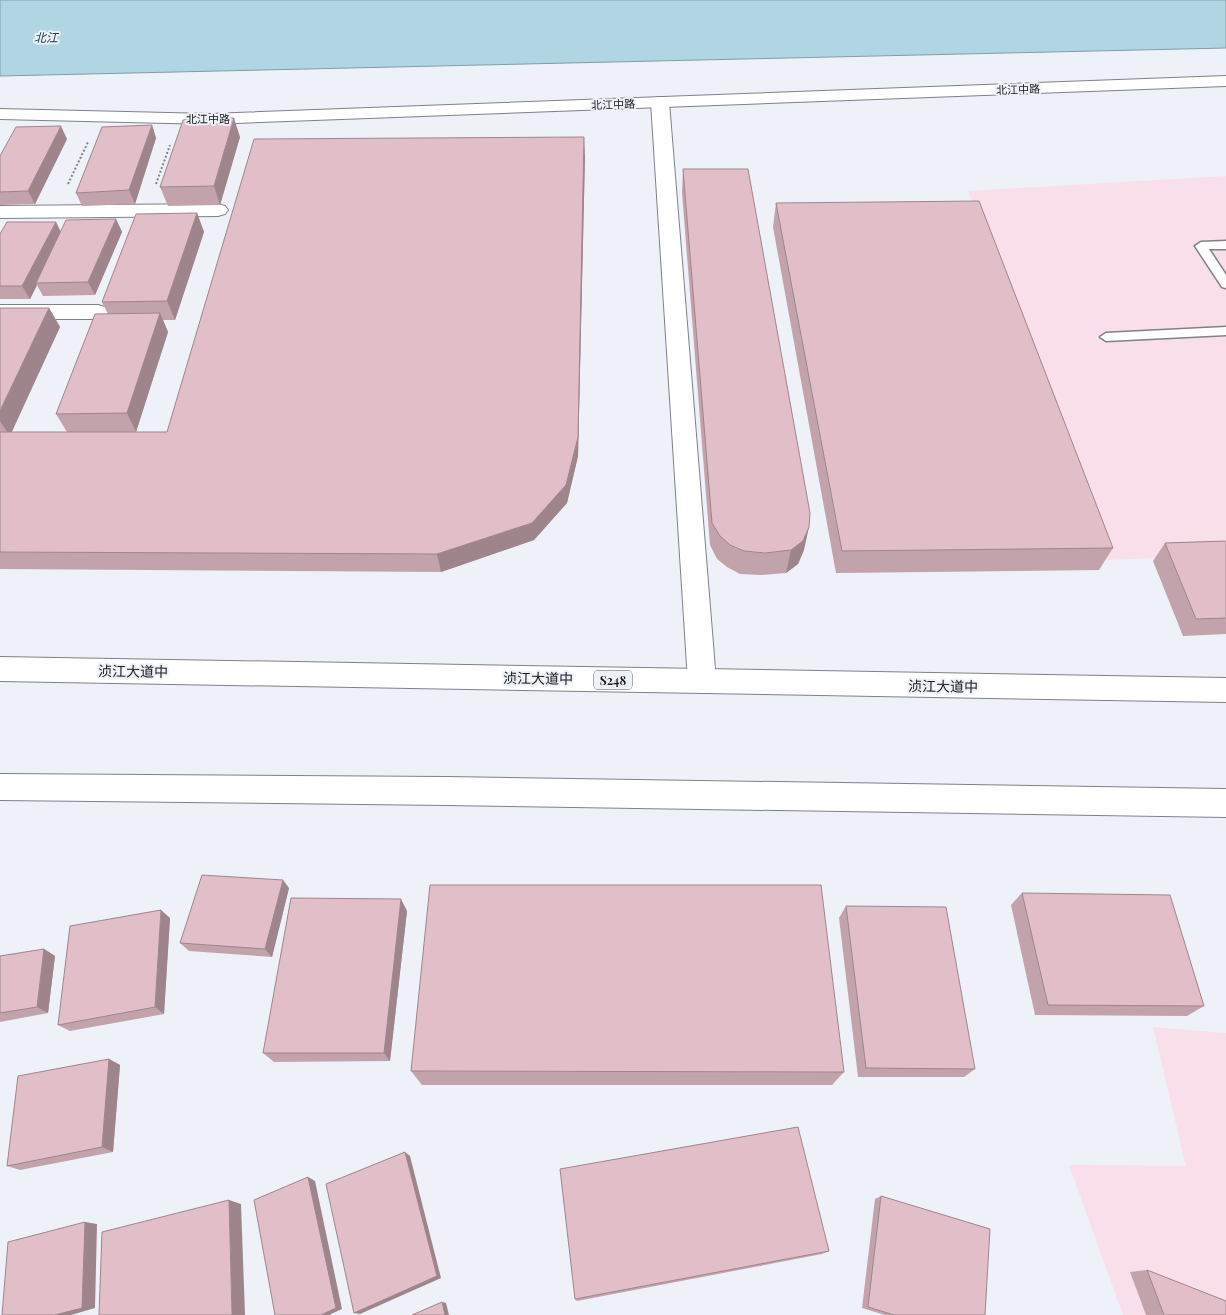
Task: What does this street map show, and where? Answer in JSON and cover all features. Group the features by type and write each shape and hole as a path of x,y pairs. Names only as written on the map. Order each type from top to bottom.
{"street":[{"name":"北江中路","path":"0,114 210,119 1226,81"},
{"path":"660,102 702,681"},
{"path":"0,212 218,210"},
{"path":"0,312 98,312"},
{"name":"浈江大道中","path":"0,669 1226,690"},
{"path":"0,787 1226,802"}],"lane":[{"path":"1226,245 1201,246 1226,284"},
{"path":"1106,337 1226,331"}],"path":[{"path":"147,211 180,118"},
{"path":"55,211 89,140"}],"shaded area":[{"path":"1226,176 1226,555 1107,560 968,191"},
{"path":"1153,1027 1226,1033 1226,1315 1123,1315 1069,1165 1186,1166"}],"water":[{"name":"北江","path":"0,0 1226,0 1226,48 0,76"}],"building":[{"path":"234,118 214,186 160,187 183,120"},
{"path":"152,125 129,190 76,193 102,127"},
{"path":"61,126 28,191 0,192 0,156 16,127"},
{"path":"584,137 578,437 566,485 532,523 437,554 0,552 0,432 167,432 254,139"},
{"path":"683,169 748,169 810,513 809,527 803,541 791,550 765,553 744,551 730,545 720,536 712,523"},
{"path":"979,201 1113,548 842,551 776,203"},
{"path":"197,213 167,301 102,302 136,214"},
{"path":"116,219 88,282 36,283 66,220"},
{"path":"7,222 56,222 22,286 0,286 0,234"},
{"path":"0,308 49,308 0,411"},
{"path":"160,313 127,413 56,414 95,314"},
{"path":"1226,541 1226,618 1196,619 1165,543"},
{"path":"202,875 283,880 265,949 180,943"},
{"path":"430,885 821,885 844,1072 411,1071"},
{"path":"1022,893 1170,895 1204,1006 1048,1005"},
{"path":"291,898 401,899 384,1053 263,1053"},
{"path":"846,906 946,907 975,1069 866,1068"},
{"path":"161,910 155,1007 58,1025 70,926"},
{"path":"44,949 37,1007 0,1013 0,956"},
{"path":"109,1059 102,1147 7,1166 18,1076"},
{"path":"798,1127 829,1251 575,1299 560,1169"},
{"path":"405,1152 437,1276 354,1313 326,1184"},
{"path":"308,1177 336,1308 321,1315 275,1315 254,1200"},
{"path":"881,1196 990,1229 985,1315 894,1315 868,1307"},
{"path":"229,1200 232,1315 99,1315 102,1232"},
{"path":"85,1222 82,1308 55,1315 2,1315 8,1242"},
{"path":"1147,1270 1226,1301 1226,1315 1164,1315"},
{"path":"442,1302 445,1315 412,1315"}]}
